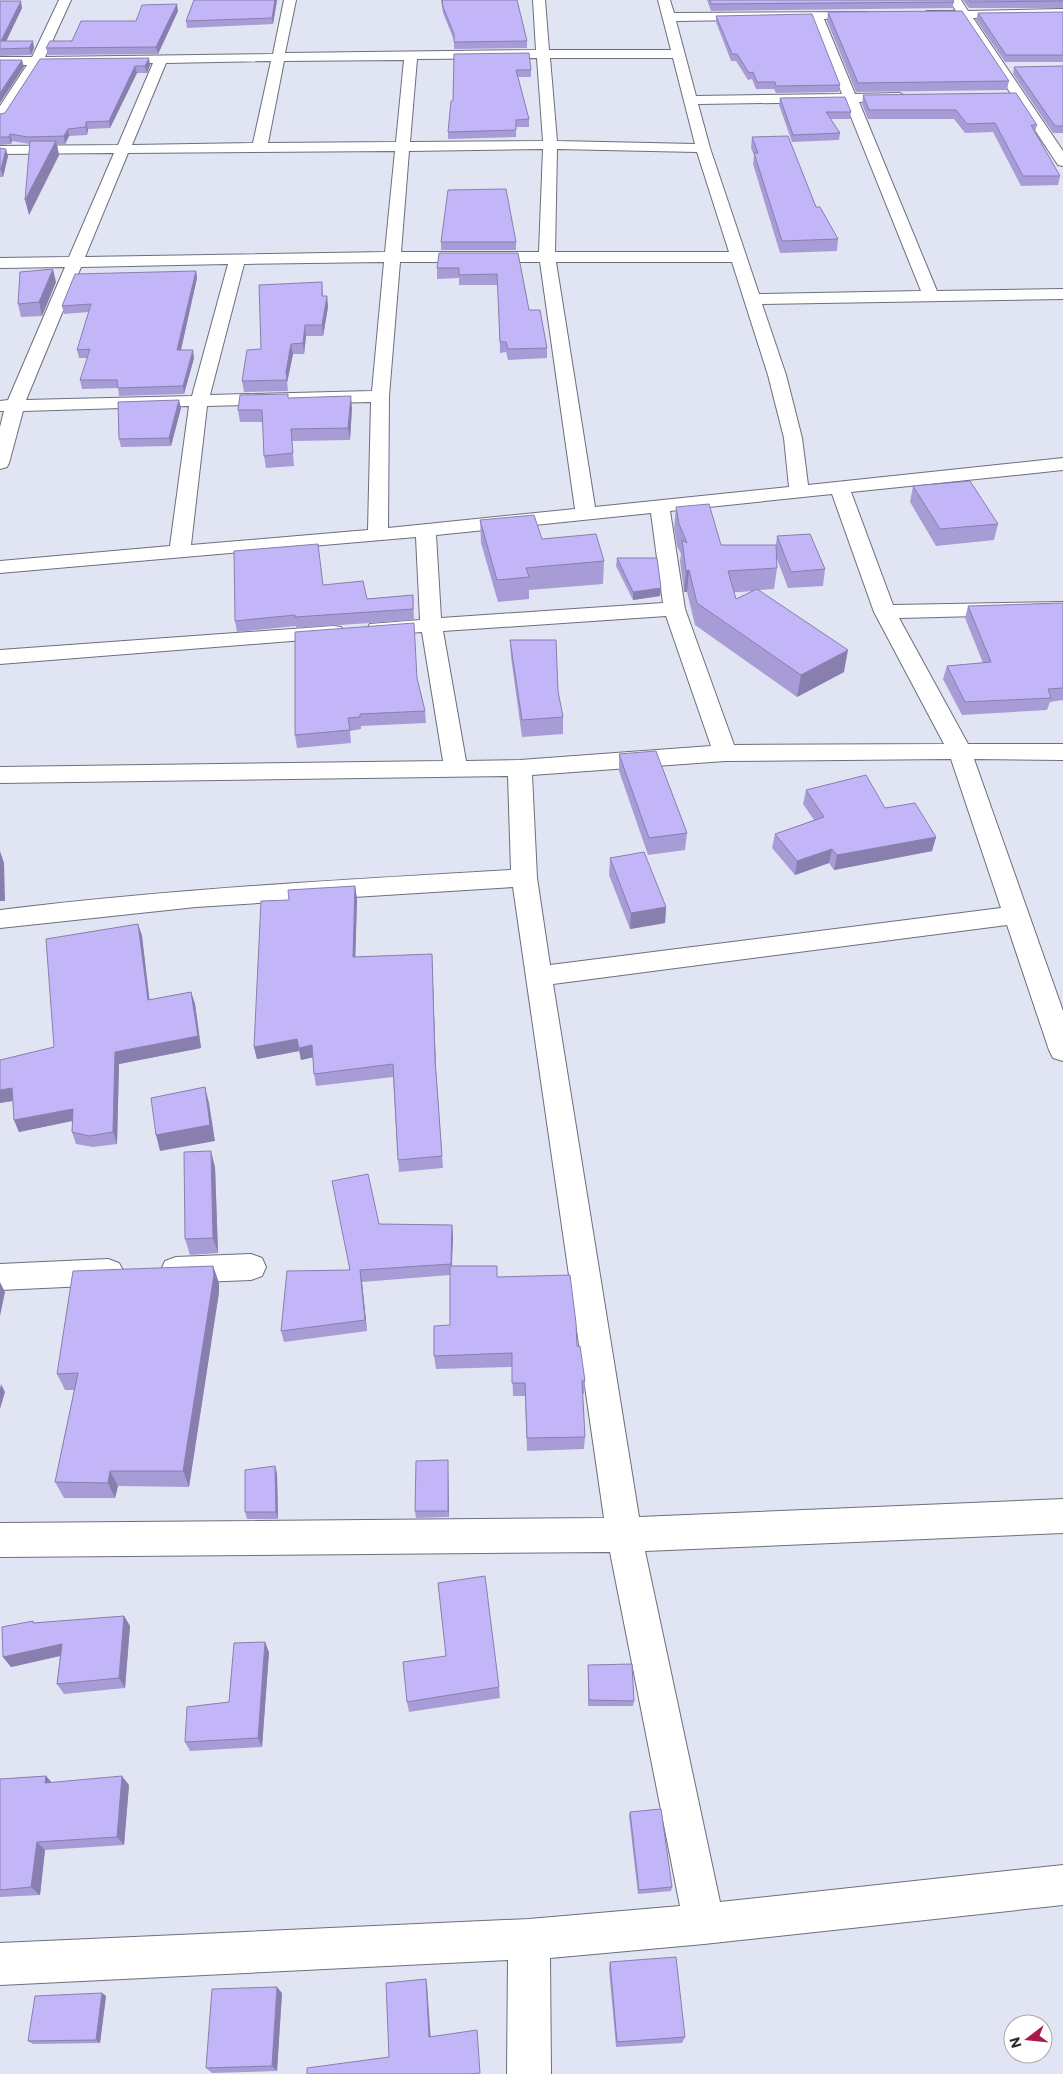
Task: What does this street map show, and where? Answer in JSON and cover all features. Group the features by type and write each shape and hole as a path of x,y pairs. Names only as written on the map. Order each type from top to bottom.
{"street":[{"path":"0,116 36,61 65,0"},
{"path":"260,146 290,0"},
{"path":"539,0 550,145 547,256 586,514"},
{"path":"664,0 704,148 777,375 793,438 799,491"},
{"path":"955,0 1063,162"},
{"path":"916,15 1063,13"},
{"path":"669,17 876,15"},
{"path":"817,16 931,296"},
{"path":"0,61 678,54"},
{"path":"378,535 380,396 411,56"},
{"path":"0,463 8,405 76,262 122,148 161,59"},
{"path":"1000,68 1018,68"},
{"path":"999,96 1019,96"},
{"path":"690,100 910,97"},
{"path":"1040,127 1055,127"},
{"path":"0,150 403,145 704,148"},
{"path":"0,263 392,257 738,257"},
{"path":"180,551 199,401 236,260"},
{"path":"752,299 1063,294"},
{"path":"8,405 380,396"},
{"path":"0,567 378,535 1063,464"},
{"path":"840,488 885,612 960,751 1063,1050"},
{"path":"660,507 674,608 725,753"},
{"path":"426,530 432,625 456,768"},
{"path":"0,657 674,608"},
{"path":"885,612 1063,608"},
{"path":"0,775 520,768 725,753 1063,752"},
{"path":"520,768 524,878 624,1535 704,1924"},
{"path":"0,919 139,903 524,878"},
{"path":"539,976 1016,915"},
{"path":"0,1277 251,1267"},
{"path":"0,1540 624,1535 1063,1516"},
{"path":"0,1964 529,1939 704,1924 1063,1885"},
{"path":"529,1939 529,2074"}],"building":[{"path":"194,0 275,0 272,18 186,21"},
{"path":"442,0 517,0 527,41 454,42 454,34"},
{"path":"710,0 953,0 954,2 711,4"},
{"path":"969,0 1063,0 1063,1 970,2"},
{"path":"0,1 21,1 1,41 33,41 29,48 0,49"},
{"path":"177,4 156,47 46,48 50,41 72,41 81,21 136,21 142,5"},
{"path":"962,11 1009,81 858,83 828,12"},
{"path":"1063,12 1063,55 1006,55 978,13"},
{"path":"812,14 840,85 776,86 775,82 757,82 753,72 749,73 737,54 732,54 716,16"},
{"path":"529,53 531,70 516,70 529,119 516,120 516,130 448,132 451,101 453,101 454,54"},
{"path":"149,58 145,66 135,66 109,121 86,122 86,127 68,129 64,136 28,137 10,134 9,137 0,137 0,114 5,113 40,59"},
{"path":"0,60 22,60 0,93"},
{"path":"1063,66 1063,126 1055,126 1014,67"},
{"path":"1016,93 1037,125 1031,125 1060,176 1023,176 995,123 967,124 956,110 869,110 863,95"},
{"path":"845,97 851,112 826,112 840,133 793,135 780,98"},
{"path":"788,136 816,207 820,207 838,239 782,241 754,153 758,153 752,137"},
{"path":"30,141 56,141 25,200"},
{"path":"0,148 6,149 1,169 0,169"},
{"path":"506,189 516,242 441,242 448,190"},
{"path":"439,253 518,253 529,310 540,310 547,348 508,349 506,342 500,342 497,274 459,275 459,268 437,268"},
{"path":"53,269 39,302 18,304 20,272"},
{"path":"196,271 177,350 193,350 183,386 118,388 117,380 80,380 90,349 77,350 91,304 62,306 75,274"},
{"path":"322,282 322,296 327,296 322,325 305,325 303,343 291,344 286,372 287,380 242,381 247,350 261,349 259,285"},
{"path":"288,394 288,398 351,396 348,428 291,429 293,453 264,456 262,410 238,410 240,395"},
{"path":"179,400 169,438 119,439 118,402"},
{"path":"970,481 998,524 940,529 913,486"},
{"path":"709,504 721,545 776,545 777,568 728,571 736,599 757,589 848,650 801,675 697,603 689,570 686,571 682,540 687,543 679,524 676,507"},
{"path":"534,515 542,539 596,534 604,561 526,568 529,577 497,580 480,520"},
{"path":"810,534 825,569 791,572 777,536"},
{"path":"318,544 323,585 363,581 367,599 413,595 413,609 295,617 295,615 235,621 234,551"},
{"path":"617,558 657,558 661,588 633,592"},
{"path":"1063,603 1063,688 1048,689 1051,698 965,702 947,666 991,662 968,606"},
{"path":"414,623 417,678 425,711 360,714 360,717 348,718 350,730 295,735 295,632"},
{"path":"510,640 556,640 558,691 563,717 522,720"},
{"path":"656,751 687,833 649,838 619,754"},
{"path":"866,775 885,808 915,803 936,837 837,855 832,849 797,861 775,834 824,817 806,790"},
{"path":"644,852 666,907 631,913 610,858"},
{"path":"355,886 353,957 432,954 435,1059 442,1156 398,1160 393,1064 314,1074 312,1045 299,1048 297,1039 254,1047 261,901 289,900 288,890"},
{"path":"138,924 148,1000 191,992 198,1036 115,1052 113,1132 89,1136 72,1132 73,1109 14,1120 12,1088 0,1090 0,1060 54,1047 46,939"},
{"path":"205,1087 210,1125 156,1135 151,1098"},
{"path":"211,1151 213,1238 185,1239 184,1152"},
{"path":"368,1174 379,1224 452,1225 451,1264 360,1270 365,1320 281,1331 287,1271 350,1270 332,1181"},
{"path":"213,1266 214,1275 183,1471 110,1471 108,1483 55,1482 78,1373 57,1374 73,1271"},
{"path":"450,1266 497,1266 497,1277 570,1275 577,1346 580,1346 585,1381 582,1381 585,1437 527,1438 525,1383 512,1383 512,1353 434,1356 434,1326 450,1325"},
{"path":"448,1460 448,1511 415,1511 416,1461"},
{"path":"275,1466 276,1512 245,1512 245,1470"},
{"path":"485,1576 499,1687 407,1702 403,1662 446,1656 438,1583"},
{"path":"124,1616 119,1678 57,1684 62,1644 3,1657 2,1627 33,1621 33,1623"},
{"path":"265,1642 258,1738 185,1742 187,1707 229,1702 234,1643"},
{"path":"632,1664 634,1701 589,1700 588,1665"},
{"path":"46,1776 45,1783 122,1776 117,1837 37,1842 31,1887 0,1890 0,1779"},
{"path":"661,1809 672,1887 639,1890 630,1812"},
{"path":"676,1957 685,2037 617,2042 610,1962"},
{"path":"426,1979 429,2037 477,2030 480,2073 307,2074 307,2068 389,2057 386,1983"},
{"path":"277,1987 272,2066 206,2068 212,1989"},
{"path":"102,1993 96,2040 28,2041 35,1996"}]}
